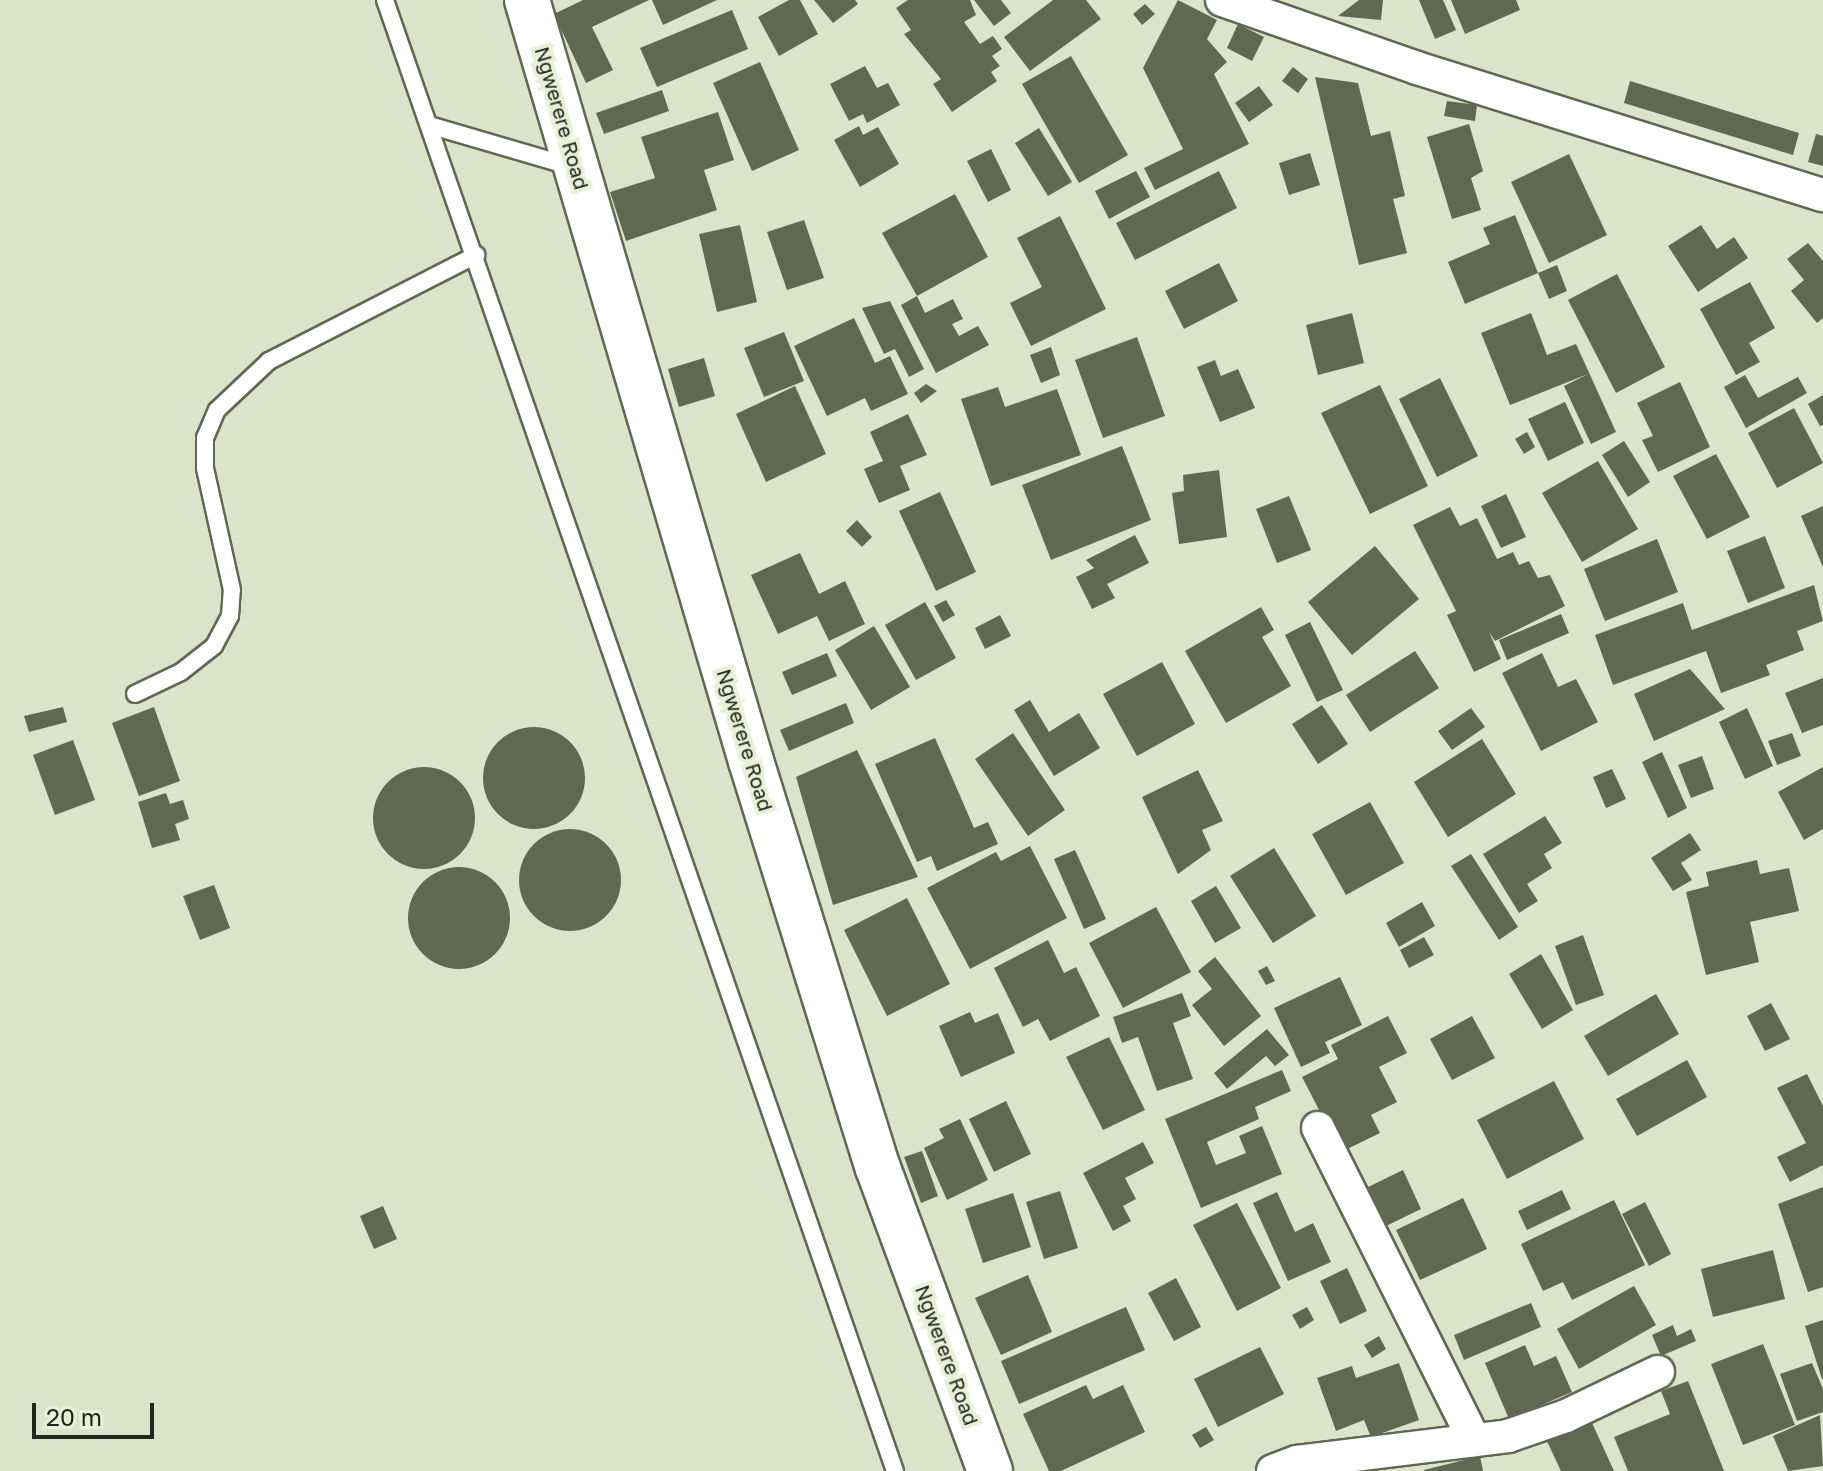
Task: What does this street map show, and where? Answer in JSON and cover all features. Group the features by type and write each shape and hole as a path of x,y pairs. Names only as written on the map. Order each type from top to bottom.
{"street":[{"name":"Ngwerere Road","path":"527,0 751,761 878,1168 990,1471"},
{"path":"1222,0 1417,68 1823,195"},
{"path":"1318,1128 1474,1440"},
{"path":"1273,1471 1297,1462 1508,1436 1566,1416 1658,1372"}],"lane":[{"path":"385,0 476,255 895,1471"},
{"path":"429,125 576,168"},
{"path":"135,694 181,672 214,646 230,616 232,590 205,468 205,438 217,410 269,361 476,255"}],"building":[{"path":"583,0 649,0 592,27 613,70 586,83 554,14"},
{"path":"652,0 717,0 663,25"},
{"path":"789,0 800,0 818,34 779,56 758,17"},
{"path":"814,0 855,0 858,4 833,23"},
{"path":"908,0 970,0 976,15 964,22 980,44 993,36 1002,49 992,56 1000,66 991,72 997,81 952,112 933,84 941,79 904,34 911,30 896,8"},
{"path":"974,0 1001,0 1011,13 994,26"},
{"path":"1053,0 1086,0 1101,19 1030,71 1004,37"},
{"path":"1178,0 1217,20 1207,39 1227,62 1214,74 1249,144 1155,190 1144,168 1183,149 1143,68"},
{"path":"1359,0 1383,0 1381,20 1338,16"},
{"path":"1419,0 1443,0 1456,30 1435,39"},
{"path":"1451,0 1516,0 1520,10 1465,34"},
{"path":"1145,4 1155,14 1142,25 1133,14"},
{"path":"732,10 748,49 657,87 640,48"},
{"path":"1238,24 1264,37 1252,61 1227,48"},
{"path":"1071,56 1128,155 1079,183 1022,84"},
{"path":"760,62 799,150 752,171 713,83"},
{"path":"865,66 877,88 888,83 900,105 867,123 863,114 849,121 830,84"},
{"path":"1293,67 1308,79 1298,93 1282,81"},
{"path":"1315,77 1358,83 1371,136 1390,131 1405,196 1393,199 1407,253 1359,265"},
{"path":"1630,81 1799,133 1793,155 1624,103"},
{"path":"1259,86 1273,105 1249,122 1235,103"},
{"path":"662,90 669,111 604,134 596,113"},
{"path":"1447,101 1477,105 1475,121 1444,116"},
{"path":"718,112 734,160 704,170 717,210 626,241 610,192 655,178 641,137"},
{"path":"1469,124 1483,171 1471,178 1481,210 1452,219 1427,137"},
{"path":"859,126 863,135 878,127 899,164 860,187 834,140"},
{"path":"1039,128 1072,182 1048,196 1015,143"},
{"path":"1816,134 1823,136 1823,166 1808,162"},
{"path":"991,149 1011,190 988,202 967,161"},
{"path":"1310,153 1320,185 1289,195 1279,163"},
{"path":"1569,154 1607,235 1549,263 1511,182"},
{"path":"1136,171 1150,197 1109,219 1095,191"},
{"path":"1219,171 1237,208 1135,260 1116,223"},
{"path":"955,194 988,257 917,296 882,233"},
{"path":"1515,215 1538,273 1465,304 1448,262 1490,244 1483,228"},
{"path":"1060,216 1106,309 1031,346 1010,303 1042,287 1017,238"},
{"path":"804,220 824,278 787,290 767,232"},
{"path":"740,225 757,302 717,312 699,234"},
{"path":"1701,225 1717,249 1734,237 1748,258 1698,292 1668,246"},
{"path":"1808,243 1823,261 1823,318 1817,323 1791,291 1804,280 1787,259"},
{"path":"1219,263 1238,301 1184,329 1165,291"},
{"path":"1557,265 1567,291 1549,299 1538,273"},
{"path":"1617,274 1665,367 1616,393 1568,300"},
{"path":"1750,282 1775,328 1749,343 1760,362 1736,375 1700,309"},
{"path":"917,296 925,313 953,299 963,319 952,324 959,336 978,326 989,345 936,373 901,305"},
{"path":"890,301 924,369 909,377 895,349 884,354 862,308"},
{"path":"1352,313 1364,363 1318,375 1306,325"},
{"path":"1531,313 1547,355 1576,344 1616,432 1591,444 1564,386 1588,374 1510,405 1481,333"},
{"path":"854,318 875,363 890,356 908,394 871,411 865,398 827,416 794,346"},
{"path":"784,332 804,381 764,397 744,348"},
{"path":"1137,337 1165,416 1103,438 1075,360"},
{"path":"1051,347 1060,375 1041,383 1030,355"},
{"path":"704,358 715,396 679,407 668,369"},
{"path":"1215,360 1221,376 1238,369 1255,408 1220,422 1197,367"},
{"path":"1745,375 1758,398 1798,377 1807,393 1746,428 1724,387"},
{"path":"1440,378 1478,456 1437,477 1399,399"},
{"path":"1680,382 1710,447 1658,472 1642,440 1653,436 1637,403"},
{"path":"926,384 937,391 921,403 914,393"},
{"path":"1380,385 1428,486 1370,514 1321,413"},
{"path":"795,386 826,454 766,482 736,414"},
{"path":"998,387 1005,407 1057,389 1081,455 991,486 961,399"},
{"path":"1823,395 1823,425 1820,426 1808,404"},
{"path":"1565,402 1584,443 1548,461 1528,419"},
{"path":"1794,408 1823,463 1777,488 1748,433"},
{"path":"908,414 927,455 900,466 910,490 879,503 864,469 883,461 870,432"},
{"path":"1527,432 1535,447 1524,454 1515,439"},
{"path":"1624,441 1650,482 1628,497 1602,455"},
{"path":"1122,446 1151,520 1051,560 1022,485"},
{"path":"1716,454 1750,517 1707,539 1673,476"},
{"path":"1598,461 1638,529 1582,562 1542,493"},
{"path":"1219,470 1227,537 1179,544 1172,493 1184,491 1183,475"},
{"path":"940,492 976,572 936,591 899,511"},
{"path":"1506,494 1526,537 1501,548 1481,506"},
{"path":"1289,496 1311,550 1277,563 1256,509"},
{"path":"1823,506 1823,567 1801,516"},
{"path":"1450,507 1460,526 1477,518 1497,559 1513,552 1519,565 1529,561 1538,578 1550,575 1565,606 1495,641 1489,632 1501,659 1474,672 1447,615 1456,611 1413,525"},
{"path":"857,520 872,537 862,547 846,531"},
{"path":"1135,535 1149,563 1107,584 1115,598 1092,609 1076,577 1094,568 1086,560"},
{"path":"1765,536 1785,588 1748,603 1727,551"},
{"path":"1657,539 1678,592 1605,621 1584,569"},
{"path":"1375,546 1419,599 1352,655 1308,602"},
{"path":"800,553 819,594 845,581 865,624 829,641 817,616 778,634 751,575"},
{"path":"1814,585 1823,621 1797,631 1804,650 1766,665 1770,675 1721,693 1706,651 1613,685 1595,635 1683,603 1692,630"},
{"path":"946,600 955,615 943,622 934,606"},
{"path":"925,602 956,658 916,680 885,625"},
{"path":"1261,607 1274,630 1262,637 1291,686 1226,723 1185,651"},
{"path":"1561,614 1569,633 1507,660 1499,640"},
{"path":"1000,615 1011,636 985,649 975,628"},
{"path":"1310,622 1343,690 1317,702 1285,635"},
{"path":"874,626 910,687 871,710 835,650"},
{"path":"1415,651 1439,688 1370,732 1346,695"},
{"path":"827,653 837,676 792,695 782,672"},
{"path":"1542,653 1558,687 1576,679 1598,722 1541,751 1502,673"},
{"path":"1162,662 1195,724 1137,756 1103,694"},
{"path":"1690,669 1725,709 1654,741 1634,694"},
{"path":"1823,678 1823,725 1802,733 1785,693"},
{"path":"1030,700 1049,732 1079,713 1100,748 1054,776 1014,710"},
{"path":"846,703 854,723 789,751 780,730"},
{"path":"1322,705 1348,744 1318,764 1292,724"},
{"path":"63,707 67,722 29,732 24,716"},
{"path":"154,707 180,781 139,796 112,723"},
{"path":"1471,708 1485,727 1452,750 1438,731"},
{"path":"1747,708 1773,766 1745,779 1719,722"},
{"path":"534,727 554,731 570,742 581,758 585,778 581,798 570,814 554,825 534,829 514,825 498,814 487,798 483,778 487,758 498,742 514,731"},
{"path":"1013,733 1065,810 1028,836 975,759"},
{"path":"1792,733 1801,756 1777,765 1768,741"},
{"path":"935,738 974,828 988,822 998,844 937,871 931,856 917,862 875,764"},
{"path":"1482,739 1516,794 1448,837 1414,782"},
{"path":"73,740 95,800 55,815 33,755"},
{"path":"857,750 918,877 833,905 796,777"},
{"path":"1662,752 1687,808 1668,818 1642,762"},
{"path":"1702,756 1714,789 1691,798 1678,765"},
{"path":"424,767 453,775 467,789 475,818 467,847 453,861 424,869 395,861 381,847 373,818 381,789 395,775"},
{"path":"1823,767 1823,829 1804,840 1778,792"},
{"path":"1612,769 1626,799 1606,808 1593,777"},
{"path":"1198,770 1223,821 1202,830 1211,850 1178,874 1142,797"},
{"path":"166,793 170,804 183,800 189,819 175,824 180,840 152,848 138,802"},
{"path":"1370,802 1404,863 1346,895 1312,834"},
{"path":"1545,816 1562,843 1544,854 1552,868 1527,884 1538,901 1519,913 1483,854"},
{"path":"570,829 590,833 606,844 617,860 621,880 617,900 606,916 590,927 570,931 550,927 534,916 523,900 519,880 523,860 534,844 550,833"},
{"path":"1690,833 1701,850 1681,863 1692,880 1673,891 1651,858"},
{"path":"1030,846 1067,918 970,969 927,888 996,852 1001,861"},
{"path":"1274,848 1316,916 1273,943 1230,876"},
{"path":"1075,850 1106,919 1084,929 1054,859"},
{"path":"1471,854 1518,927 1499,940 1451,866"},
{"path":"1757,860 1760,874 1789,868 1799,911 1750,922 1759,962 1706,975 1686,892 1709,886 1706,872"},
{"path":"459,867 488,875 502,889 510,918 502,947 488,961 459,969 430,961 416,947 408,918 416,889 430,875"},
{"path":"214,885 230,928 200,940 183,896"},
{"path":"1216,886 1241,928 1215,943 1191,901"},
{"path":"907,898 950,984 887,1016 844,930"},
{"path":"1422,902 1435,926 1399,947 1386,923"},
{"path":"1156,907 1191,972 1123,1008 1089,943"},
{"path":"1583,935 1604,995 1576,1005 1555,946"},
{"path":"1424,937 1434,955 1409,968 1400,950"},
{"path":"1048,940 1064,973 1076,967 1100,1016 1050,1041 1038,1019 1023,1027 994,968"},
{"path":"1541,954 1573,1010 1542,1029 1509,974"},
{"path":"1215,957 1261,1016 1224,1046 1192,1005 1212,989 1198,971"},
{"path":"1267,966 1275,981 1266,985 1258,971"},
{"path":"1340,977 1362,1025 1325,1042 1330,1053 1301,1067 1274,1008"},
{"path":"1182,993 1191,1016 1173,1023 1193,1079 1157,1091 1138,1037 1122,1043 1113,1017"},
{"path":"1656,994 1679,1034 1608,1076 1584,1036"},
{"path":"1771,1003 1790,1039 1765,1051 1747,1016"},
{"path":"970,1012 975,1023 998,1013 1015,1053 961,1077 939,1026"},
{"path":"1388,1016 1407,1053 1379,1067 1397,1102 1371,1115 1380,1133 1341,1152 1302,1077 1338,1059 1331,1045"},
{"path":"1472,1016 1495,1058 1452,1080 1430,1039"},
{"path":"1267,1029 1289,1055 1275,1066 1266,1056 1227,1089 1214,1073"},
{"path":"1109,1037 1145,1110 1103,1130 1066,1057"},
{"path":"1687,1060 1707,1097 1637,1136 1616,1099"},
{"path":"1282,1070 1291,1091 1255,1107 1259,1119 1207,1142 1216,1165 1246,1153 1239,1136 1262,1126 1282,1174 1201,1208 1165,1119"},
{"path":"1807,1074 1823,1106 1823,1165 1790,1182 1777,1157 1806,1143 1777,1088"},
{"path":"1554,1081 1584,1139 1507,1179 1477,1120"},
{"path":"1006,1101 1031,1154 994,1172 969,1119"},
{"path":"960,1119 988,1180 947,1200 924,1148 944,1138 939,1129"},
{"path":"1143,1142 1154,1163 1125,1178 1136,1199 1123,1206 1131,1221 1113,1231 1083,1173"},
{"path":"922,1151 938,1196 921,1203 904,1157"},
{"path":"1403,1170 1421,1209 1386,1226 1368,1187"},
{"path":"1823,1187 1823,1287 1808,1292 1778,1204"},
{"path":"1562,1190 1571,1209 1527,1230 1518,1211"},
{"path":"1060,1191 1078,1248 1044,1259 1026,1202"},
{"path":"1277,1192 1295,1232 1313,1223 1331,1262 1288,1281 1253,1203"},
{"path":"1013,1193 1031,1247 983,1263 965,1209"},
{"path":"1463,1198 1487,1249 1420,1280 1396,1230"},
{"path":"1614,1200 1645,1265 1572,1300 1563,1282 1543,1291 1521,1244"},
{"path":"1645,1202 1671,1254 1649,1266 1622,1214"},
{"path":"1237,1203 1281,1288 1237,1311 1193,1225"},
{"path":"383,1206 397,1239 374,1249 360,1216"},
{"path":"1773,1250 1785,1299 1713,1317 1701,1269"},
{"path":"1347,1268 1367,1311 1340,1324 1320,1281"},
{"path":"1028,1275 1052,1332 1001,1355 975,1298"},
{"path":"1176,1278 1201,1327 1174,1341 1148,1293"},
{"path":"1634,1286 1656,1325 1579,1369 1557,1329"},
{"path":"1531,1303 1541,1327 1464,1360 1454,1335"},
{"path":"1126,1307 1145,1350 1019,1404 1001,1361"},
{"path":"1307,1307 1314,1320 1300,1329 1292,1315"},
{"path":"1823,1320 1823,1379 1822,1379 1805,1326"},
{"path":"1673,1325 1677,1336 1691,1329 1696,1341 1661,1356 1652,1335"},
{"path":"1379,1336 1386,1349 1372,1358 1364,1345"},
{"path":"1763,1344 1795,1425 1743,1445 1711,1364"},
{"path":"1525,1345 1534,1366 1556,1356 1572,1392 1509,1419 1485,1363"},
{"path":"1260,1347 1284,1394 1218,1427 1194,1379"},
{"path":"1399,1363 1419,1420 1371,1437 1364,1420 1336,1431 1317,1378 1352,1366 1356,1378"},
{"path":"1812,1363 1823,1389 1823,1412 1797,1421 1780,1374"},
{"path":"1688,1381 1724,1471 1628,1471 1614,1437 1670,1414 1661,1391"},
{"path":"1086,1385 1093,1399 1123,1385 1145,1432 1061,1471 1049,1471 1023,1414"},
{"path":"1588,1414 1614,1471 1561,1471 1544,1435"},
{"path":"1820,1415 1823,1466 1788,1471 1773,1436"},
{"path":"1206,1427 1214,1440 1200,1448 1192,1435"},
{"path":"1480,1456 1483,1471 1424,1471 1424,1470"}]}
